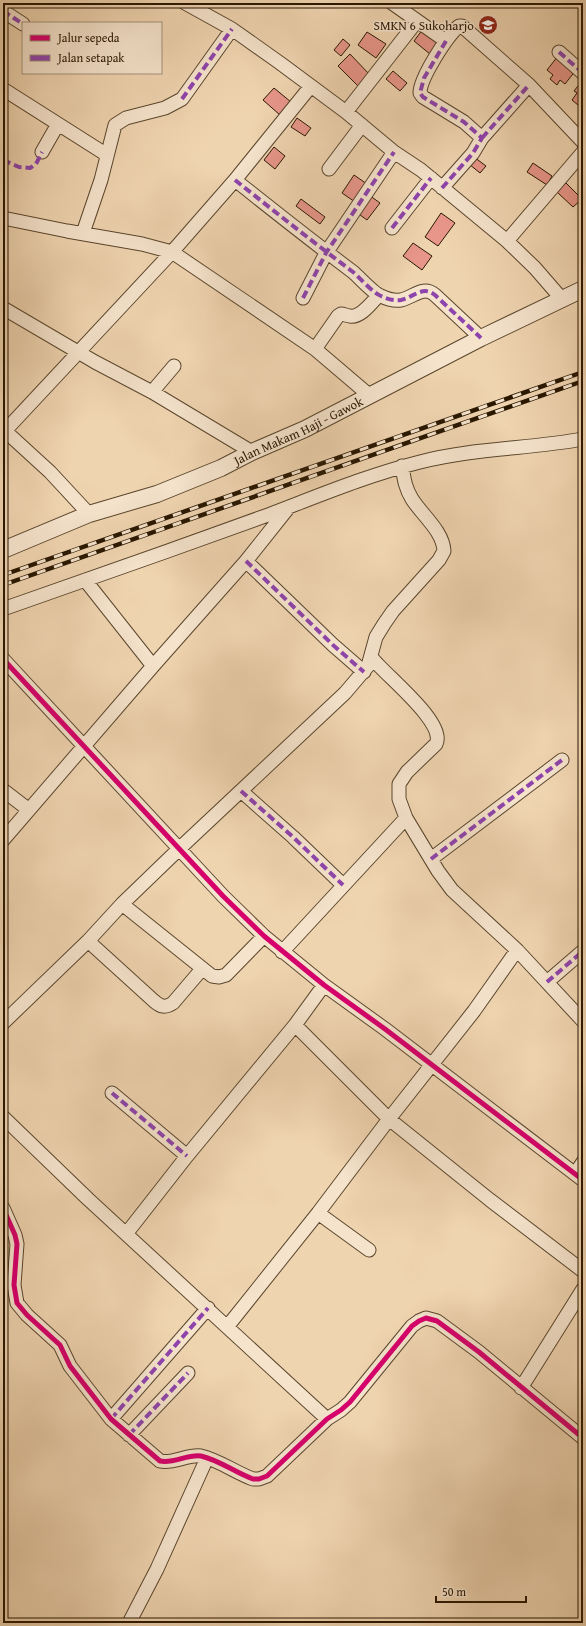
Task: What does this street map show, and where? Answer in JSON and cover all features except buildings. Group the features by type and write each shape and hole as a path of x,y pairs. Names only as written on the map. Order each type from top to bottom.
{"street":[{"path":"185,3 232,29 346,112 394,152 430,178 507,241 535,268 561,298"},
{"path":"392,3 446,41"},
{"path":"3,11 22,23"},
{"path":"346,112 416,21"},
{"path":"482,138 464,122 423,97 420,93 424,78 446,41 460,25 529,85 583,142"},
{"path":"83,233 100,180 110,138 117,123 126,118 165,108 182,99 232,29"},
{"path":"559,52 583,73"},
{"path":"442,188 473,152 482,138 529,85"},
{"path":"89,514 50,472 4,431 172,252 234,180 311,86"},
{"path":"3,89 107,155"},
{"path":"42,152 58,124"},
{"path":"329,169 362,125"},
{"path":"303,298 326,253 394,152"},
{"path":"507,241 583,152"},
{"path":"392,228 430,178"},
{"path":"234,180 326,253 363,280 379,295 390,300 401,300 422,290 430,291 481,338"},
{"path":"3,218 142,244 172,252 315,348 369,395"},
{"name":"Jalan Makam Haji - Gawok","path":"3,550 89,514 156,494 221,468 252,452 304,429 481,338 583,288"},
{"path":"315,348 338,316 341,314 351,317 356,316 379,295"},
{"path":"3,308 152,392 252,452"},
{"path":"152,392 174,366"},
{"path":"3,608 289,507 352,482 402,466 460,453 563,443 583,439"},
{"path":"3,1023 88,941 122,904 345,693 364,672 372,658 376,637 384,624 439,560 444,551 441,537 411,498 404,482 402,466"},
{"path":"3,840 152,666 246,562 289,507"},
{"path":"246,562 333,645 364,672"},
{"path":"85,580 152,666"},
{"path":"372,658 416,703 436,728 438,734 436,744 407,772 399,784 399,799 406,818 452,890 517,950 583,1021"},
{"path":"3,659 223,896 282,952 579,1177 583,1162"},
{"path":"431,859 562,760"},
{"path":"3,790 29,810"},
{"path":"241,791 293,837 343,885"},
{"path":"282,952 406,818"},
{"path":"122,904 212,976 222,976 264,936"},
{"path":"88,941 154,1001 163,1007 173,1003 202,969"},
{"path":"228,1326 318,1213 389,1119 474,1011 517,950"},
{"path":"547,982 583,951"},
{"path":"126,1234 187,1156 295,1025 324,985"},
{"path":"295,1025 389,1119 490,1200 583,1271"},
{"path":"112,1093 187,1156"},
{"path":"3,1117 126,1234 328,1419"},
{"path":"3,1208 15,1235 17,1244 18,1253 14,1285 17,1303 27,1315 60,1345 70,1366 111,1419 160,1461 166,1462 194,1456 207,1458 253,1479 267,1476 328,1419 350,1402 412,1326 426,1318 437,1321 479,1352 583,1438"},
{"path":"318,1213 369,1250"},
{"path":"521,1388 583,1289"},
{"path":"111,1419 208,1308"},
{"path":"129,1435 188,1373"},
{"path":"130,1623 157,1569 207,1458"}],"railway":[{"path":"3,575 583,372"},
{"path":"3,585 583,381"}],"marked path":[{"path":"3,11 22,23"},
{"path":"182,99 232,29"},
{"path":"442,188 473,153 482,138 464,122 423,97 420,93 424,78 446,41"},
{"path":"559,52 583,73"},
{"path":"482,138 529,85"},
{"path":"3,160 19,167 30,168 36,164 42,152"},
{"path":"303,298 326,253 394,152"},
{"path":"392,228 431,178"},
{"path":"235,180 353,272 370,289 388,299 393,300 406,299 422,291 431,292 481,338"},
{"path":"246,561 333,645 364,672"},
{"path":"431,859 562,760"},
{"path":"241,791 293,837 343,885"},
{"path":"547,982 583,951"},
{"path":"112,1093 187,1156"},
{"path":"111,1419 208,1308"},
{"path":"129,1435 188,1373"}],"cycle path":[{"path":"3,659 223,896 264,936 324,985 385,1029 583,1180"},
{"path":"3,1208 15,1235 17,1244 14,1285 17,1303 27,1315 60,1345 70,1366 111,1419 160,1461 165,1462 191,1456 201,1456 214,1460 253,1479 259,1479 267,1476 327,1419 350,1402 412,1326 426,1318 437,1321 479,1352 583,1438"}],"place":[{"name":"SMKN 6 Sukoharjo","path":"488,25"}]}
